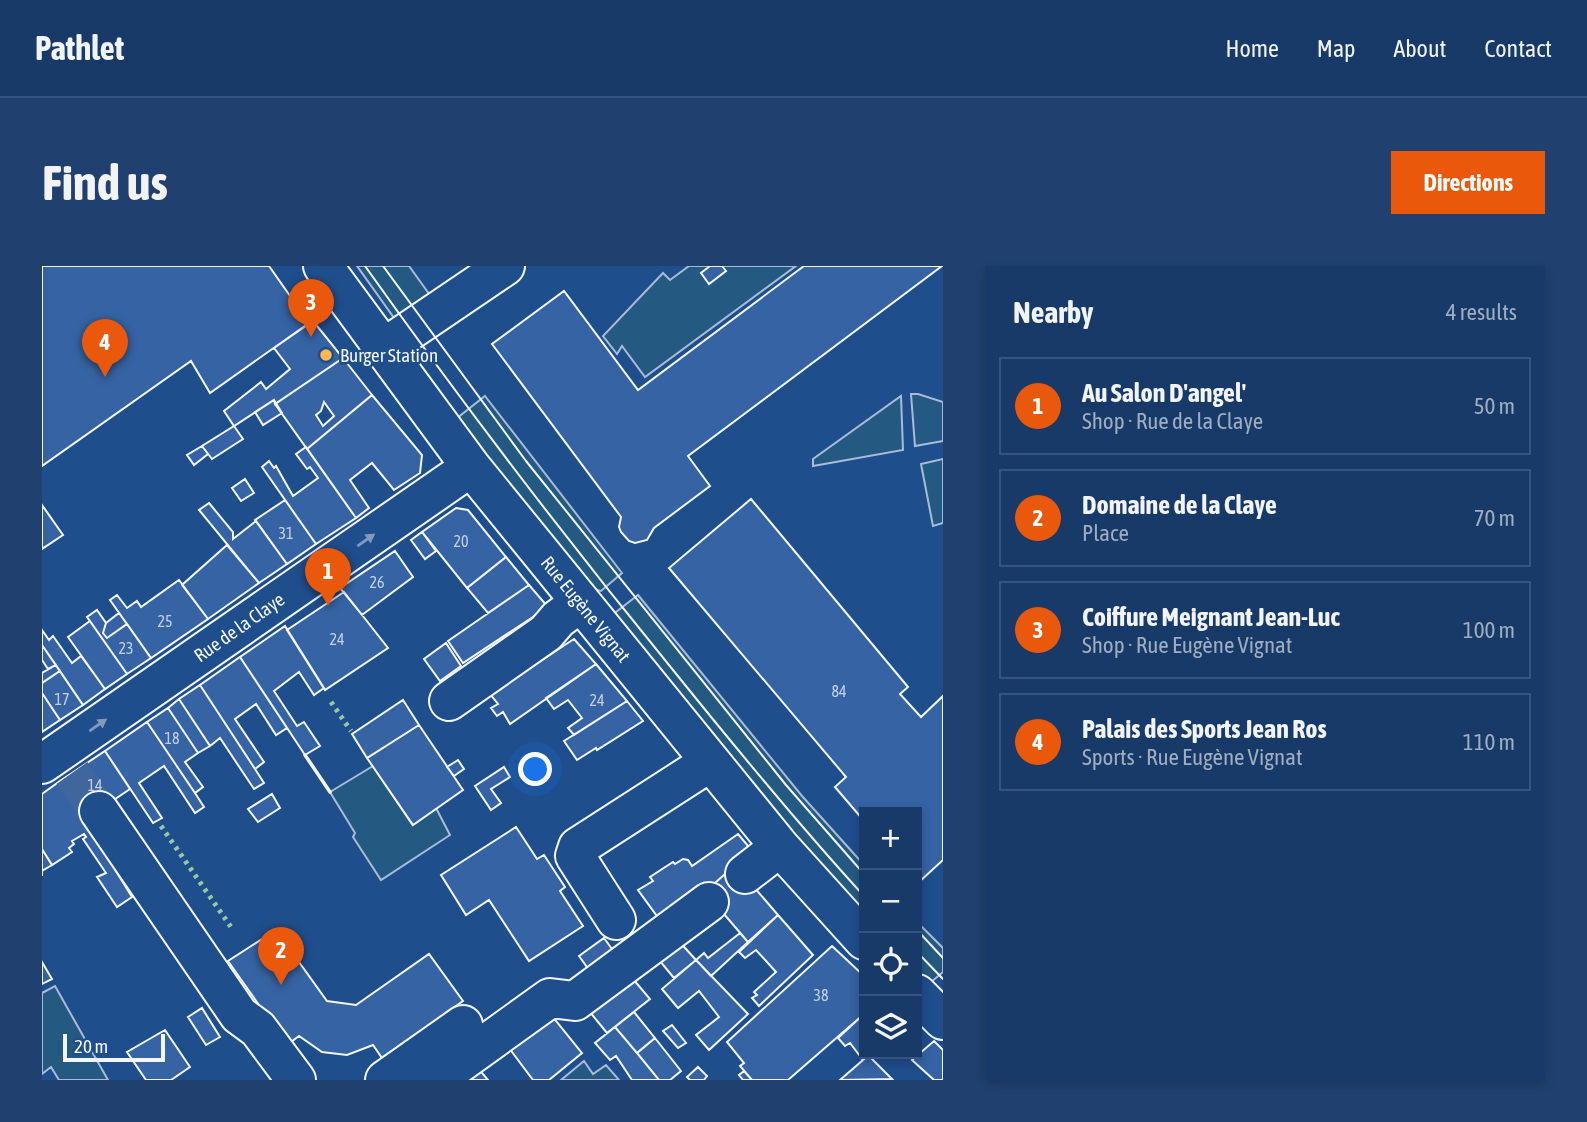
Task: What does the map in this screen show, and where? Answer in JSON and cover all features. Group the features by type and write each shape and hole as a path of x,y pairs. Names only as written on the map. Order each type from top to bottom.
{"street":[{"name":"Rue Eugène Vignat","path":"323,266 471,467 780,848 859,935"},
{"path":"384,348 505,266"},
{"name":"Rue de la Claye","path":"57,763 471,467"},
{"path":"449,701 546,632 581,602"},
{"path":"616,920 575,856 578,847 710,762"},
{"path":"99,811 239,1015 258,1029 296,1080"},
{"path":"745,874 780,848"},
{"path":"436,1080 550,998 575,1001 709,902"},
{"path":"919,996 943,1020"},
{"path":"385,1080 463,1025"}],"shaded area":[{"path":"357,266 409,266 432,298 397,322"},
{"path":"689,266 796,266 645,377 622,346 617,354 603,336 663,273 670,280"},
{"path":"911,394 943,402 943,441 915,446"},
{"path":"485,396 622,573 601,591 593,589 456,419"},
{"path":"901,396 903,450 813,466 813,459"},
{"path":"943,459 943,523 933,526 921,464"},
{"path":"638,595 802,796 859,859 859,909 776,816 615,618 616,612"},
{"path":"373,766 412,824 436,808 450,835 381,880 353,837 355,833 330,792"},
{"path":"922,927 943,948 943,972 930,983 922,975"},
{"path":"55,986 108,1080 59,1080 51,1067 42,1074 42,993"},
{"path":"584,1061 593,1074 606,1065 619,1080 561,1080"}],"building":[{"path":"42,266 269,266 309,323 210,393 191,361 42,466"},
{"path":"710,266 722,266 726,271 709,284 701,273"},
{"path":"804,266 942,266 688,456 710,486 654,528 647,540 635,543 629,541 619,527 621,517 492,344 564,291 638,390"},
{"path":"313,321 343,358 275,404 274,400 234,426 224,411 261,382 266,389 290,369 274,348"},
{"path":"343,358 372,395 307,449 275,404","holes":["324,402 334,416 323,426 316,415 321,411"]},
{"path":"372,395 422,455 420,473 394,490 372,463 350,480 369,508 356,518 307,449"},
{"path":"274,400 282,413 263,425 255,412"},
{"path":"234,426 243,439 212,459 202,446"},
{"path":"202,446 208,454 194,465 187,455"},
{"path":"306,447 356,518 316,544 262,467 269,461 274,468 276,466 293,496 318,478 296,454"},
{"path":"245,479 254,493 241,501 232,488"},
{"path":"751,499 908,687 900,694 921,717 943,696 943,860 922,879 922,807 859,807 859,815 835,787 846,777 669,568"},
{"path":"285,500 316,544 287,564 255,520"},
{"path":"209,503 233,532 233,539 256,521 287,564 259,583 199,510"},
{"path":"42,505 63,535 42,549"},
{"path":"456,508 468,510 506,557 467,588 422,532"},
{"path":"422,532 436,551 425,559 411,540"},
{"path":"227,545 259,583 208,619 182,585"},
{"path":"395,551 413,577 362,615 340,588"},
{"path":"506,557 529,585 488,613 467,588"},
{"path":"179,580 208,619 151,658 110,600 117,595 127,608 137,601 141,607"},
{"path":"529,585 548,607 463,663 448,641"},
{"path":"344,592 388,648 325,690 287,630"},
{"path":"97,610 106,623 103,633 107,638 127,624 151,658 127,674 87,617"},
{"path":"119,613 127,624 107,638 103,633 106,623"},
{"path":"90,621 127,674 105,689 68,637"},
{"path":"285,626 324,688 314,695 299,672 274,691 297,726 304,722 320,746 305,755 240,657"},
{"path":"42,630 49,640 53,636 72,663 81,656 105,689 83,705 42,645"},
{"path":"574,639 596,664 510,724 503,712 497,716 491,708 498,704 490,694"},
{"path":"446,643 461,666 440,681 424,659"},
{"path":"42,645 56,665 48,669 42,660"},
{"path":"240,657 287,728 276,735 256,704 235,719 264,762 255,769 200,685"},
{"path":"596,664 627,701 574,735 568,728 582,718 568,700 554,709 546,698"},
{"path":"56,665 60,671 42,683 42,673"},
{"path":"60,671 83,705 60,720 42,693 42,683"},
{"path":"200,685 264,783 254,789 220,738 210,746 179,699"},
{"path":"42,693 60,720 42,732"},
{"path":"179,699 210,746 198,753 168,708"},
{"path":"403,700 419,725 367,758 352,734"},
{"path":"627,701 643,721 577,760 564,741"},
{"path":"168,708 198,753 185,762 203,787 195,793 147,722"},
{"path":"147,722 204,807 195,813 164,766 139,783 162,818 153,823 105,751"},
{"path":"419,725 463,790 413,825 367,758"},
{"path":"105,751 130,789 84,820 60,781"},
{"path":"458,760 464,769 454,776 447,767"},
{"path":"504,767 510,777 491,789 501,803 491,810 475,786"},
{"path":"60,781 132,897 117,907 97,877 106,873 83,839 86,837 84,834 72,841 74,844 69,848 72,852 52,865 42,849 42,794"},
{"path":"272,794 280,808 258,822 248,809"},
{"path":"516,827 537,859 544,855 565,887 560,891 583,926 529,961 489,900 466,915 441,875"},
{"path":"738,834 754,853 662,923 638,890 653,881 650,877 673,862 675,864 683,859 688,860 692,866"},
{"path":"42,849 52,865 42,871"},
{"path":"735,865 778,915 748,942 705,892"},
{"path":"778,915 813,955 759,1006 752,998 757,995 754,992 776,972 756,950 745,958 739,952"},
{"path":"276,930 327,1001 356,1005 429,954 463,1001 382,1058 373,1045 347,1055 322,1052 299,1036 287,1045 228,961"},
{"path":"740,933 748,942 711,976 696,960 704,953 708,958"},
{"path":"604,938 617,956 592,974 579,956"},
{"path":"676,938 696,960 674,978 654,954"},
{"path":"832,946 859,971 859,1018 788,1080 752,1080 740,1066 744,1063 727,1042"},
{"path":"696,960 748,1014 709,1050 696,1035 719,1017 699,991 678,1008 662,989"},
{"path":"42,962 52,979 42,984"},
{"path":"628,973 650,999 607,1033 585,1006"},
{"path":"202,1008 220,1037 206,1045 188,1017"},
{"path":"548,1011 582,1053 549,1080 533,1080 506,1044"},
{"path":"634,1012 655,1038 637,1053 615,1027"},
{"path":"859,1019 859,1055 850,1043 845,1046 838,1038"},
{"path":"672,1025 686,1043 678,1048 663,1031"},
{"path":"615,1027 659,1080 632,1080 616,1056 610,1060 595,1043"},
{"path":"165,1030 190,1067 171,1080 146,1080 127,1052"},
{"path":"655,1038 681,1071 670,1080 659,1080 637,1053"},
{"path":"934,1041 943,1050 943,1080 934,1080 912,1060 922,1059 922,1051"},
{"path":"872,1059 892,1079 840,1080 863,1060"},
{"path":"472,1061 488,1080 448,1080"},
{"path":"698,1067 707,1076 704,1080 690,1080 687,1077"},
{"path":"744,1071 752,1080 743,1080 739,1075"}],"tunnel":[{"path":"72,773 99,811"}],"tram line":[{"path":"365,266 477,420 594,571 696,699 859,890"},
{"path":"383,266 526,461 786,785 860,870"},
{"path":"920,933 943,958"},
{"path":"922,957 943,979"}],"hedge":[{"path":"331,702 351,731"},
{"path":"161,826 231,927"}],"wall":[{"path":"305,755 330,792"}],"place":[{"name":"Coiffure Meignant Jean-Luc","path":"311,337"},
{"name":"Burger Station","path":"326,355"},
{"name":"Palais des Sports Jean Ros","path":"105,377"},
{"name":"Au Salon D'angel'","path":"328,606"},
{"name":"Domaine de la Claye","path":"281,985"}]}
